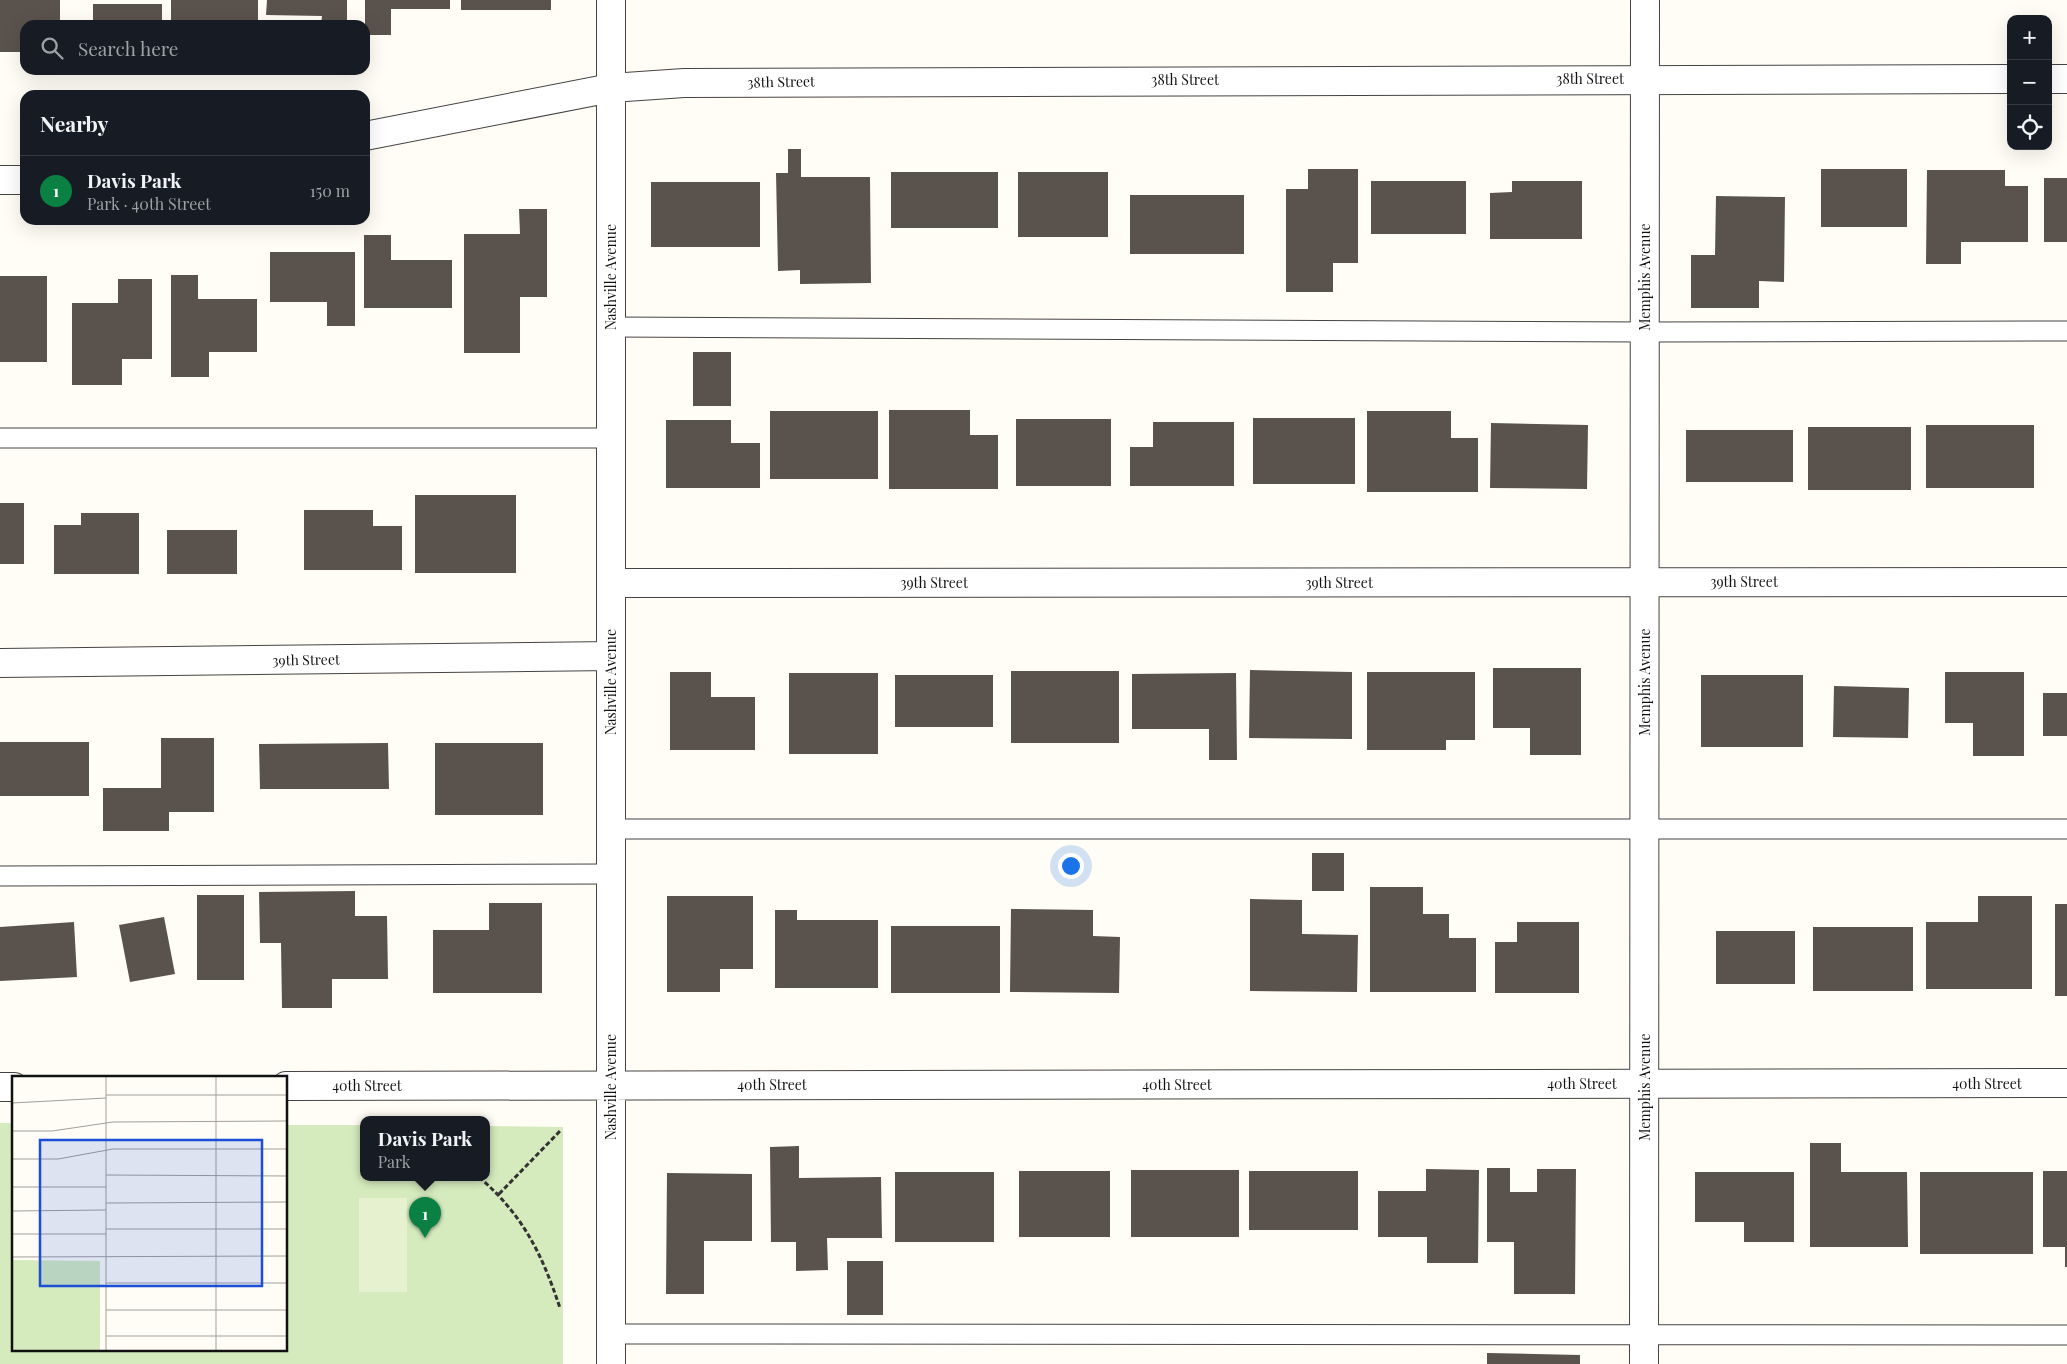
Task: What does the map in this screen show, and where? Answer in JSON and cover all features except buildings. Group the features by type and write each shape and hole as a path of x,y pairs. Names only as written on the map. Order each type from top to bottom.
{"street":[{"name":"Nashville Avenue","path":"611,1364 612,0"},
{"name":"Memphis Avenue","path":"1644,1364 1645,0"},
{"name":"38th Street","path":"370,135 612,88 684,83 846,81 2007,79"},
{"path":"2052,79 2067,79"},
{"path":"0,180 20,180"},
{"name":"39th Street","path":"612,583 2067,582"},
{"name":"39th Street","path":"0,663 612,656"},
{"name":"40th Street","path":"288,1086 2067,1084"}],"lane":[{"path":"612,327 1645,332 2067,331"},
{"path":"0,438 612,438"},
{"path":"612,829 2067,829"},
{"path":"0,876 612,874"},
{"path":"611,1334 2067,1335"}],"path":[{"path":"499,1194 561,1130"},
{"path":"484,1181 499,1194 523,1223 539,1252 560,1308"}],"green space":[{"path":"0,1123 12,1123 12,1352 288,1352 288,1125 360,1125 360,1181 490,1181 490,1126 563,1127 563,1364 0,1364"},
{"path":"359,1198 407,1198 407,1292 359,1292"}],"place":[{"name":"Davis Park","path":"425,1238"}]}
